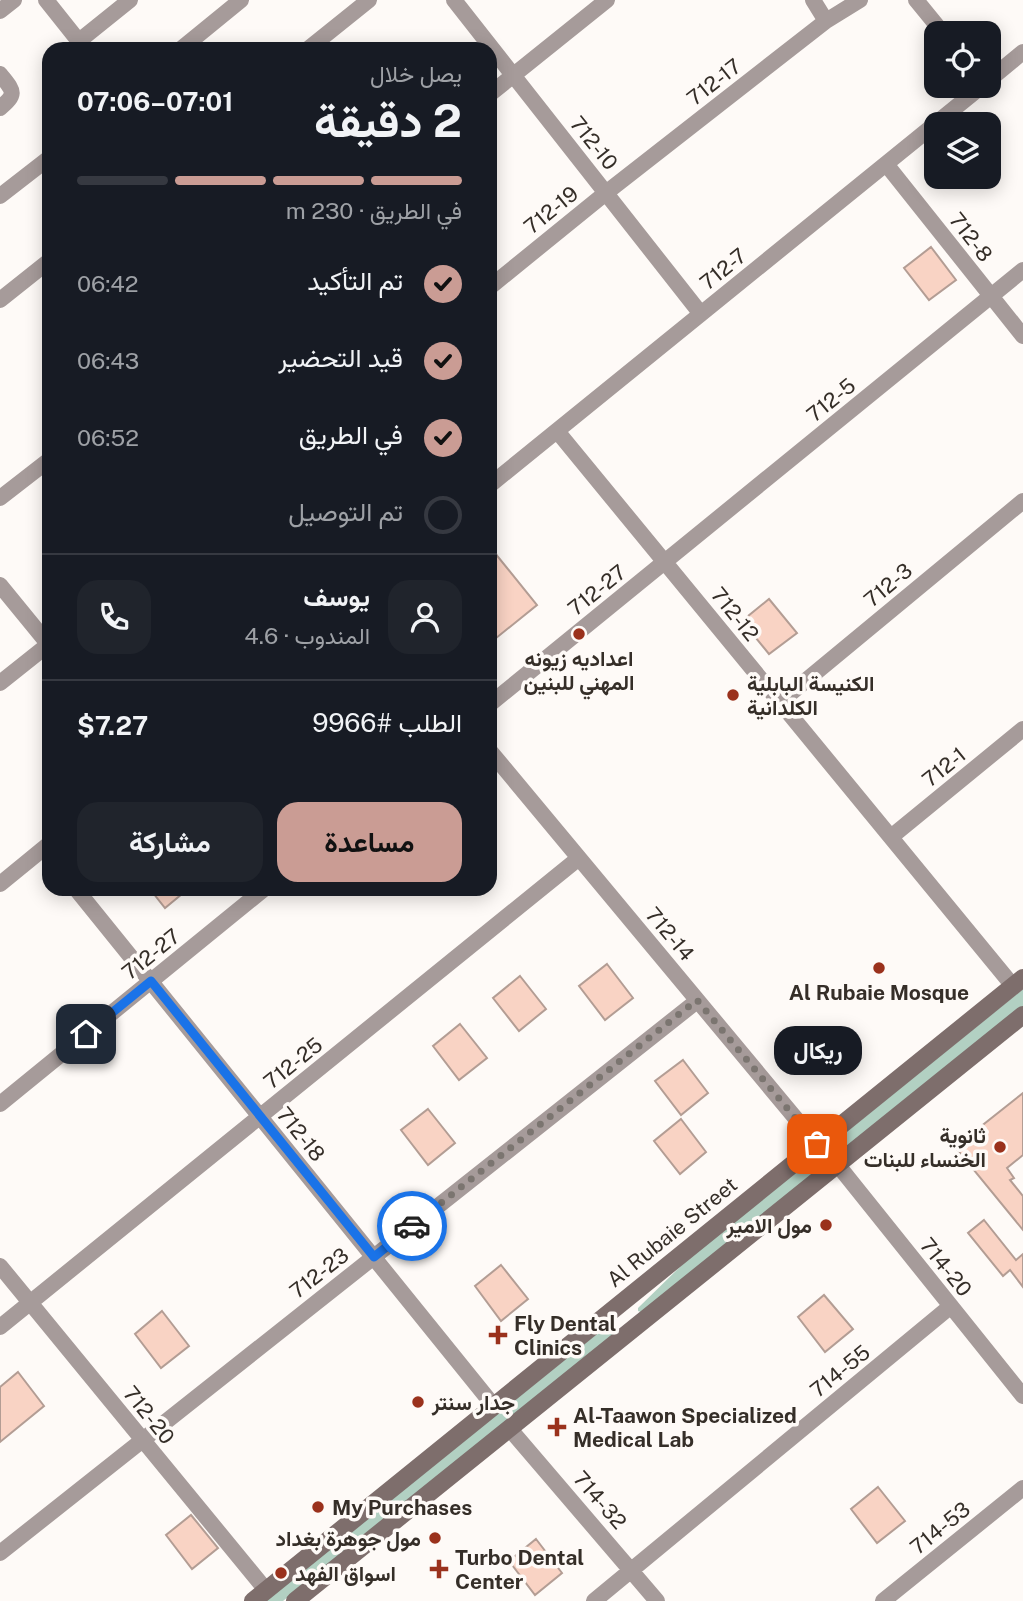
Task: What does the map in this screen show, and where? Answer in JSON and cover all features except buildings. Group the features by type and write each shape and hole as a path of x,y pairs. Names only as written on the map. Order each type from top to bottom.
{"street":[{"path":"0,11 14,0"},
{"path":"46,0 80,42"},
{"path":"85,42 130,0"},
{"path":"190,42 241,0"},
{"path":"317,42 369,0"},
{"name":"712-10","path":"454,0 487,42"},
{"path":"497,88 607,0"},
{"path":"813,0 827,21"},
{"name":"712-17","path":"607,192 827,21 860,0"},
{"path":"916,0 933,21"},
{"path":"1001,70 1023,52"},
{"name":"712-10","path":"497,55 701,314"},
{"path":"0,74 12,90 11,99 0,108"},
{"name":"712-7","path":"497,479 967,98"},
{"path":"0,195 42,164"},
{"name":"712-8","path":"886,164 1023,336"},
{"name":"712-19","path":"497,281 607,192"},
{"path":"0,300 42,267"},
{"name":"712-5","path":"665,562 1023,270"},
{"name":"712-12","path":"557,431 891,837 1018,982"},
{"path":"0,498 42,465"},
{"name":"712-3","path":"780,702 1023,501"},
{"name":"712-27","path":"497,698 665,562"},
{"path":"0,585 42,636"},
{"path":"0,683 42,650"},
{"name":"712-1","path":"891,837 1023,729"},
{"name":"712-14","path":"497,759 817,1144"},
{"path":"0,884 42,853"},
{"name":"712-25","path":"0,1327 579,858"},
{"name":"712-18","path":"82,896 493,1405"},
{"name":"712-27","path":"0,1104 255,896"},
{"name":"Al Rubaie Street","path":"259,1596 1018,982"},
{"name":"712-23","path":"0,1553 697,1000"},
{"path":"295,1601 1023,1014"},
{"name":"714-20","path":"837,1164 1023,1396"},
{"name":"712-20","path":"0,1266 143,1440 259,1596"},
{"name":"714-55","path":"594,1601 951,1306"},
{"path":"614,1307 633,1329"},
{"name":"714-32","path":"509,1428 657,1601"},
{"name":"714-53","path":"883,1601 1023,1488"}],"green space":[{"path":"1023,989 1023,1007 641,1312 638,1311 684,1263"},
{"path":"609,1324 614,1327 614,1334 283,1601 266,1601"}],"way so far":[{"path":"412,1226 697,1000 817,1144"}],"place":[{"name":"اعداديه زيونه المهني للبنين","path":"579,634"},
{"name":"الكنيسة البابلية الكلدانية","path":"733,695"},
{"name":"Al Rubaie Mosque","path":"879,968"},
{"name":"ريكال","path":"817,1144"},
{"name":"ثانوية الخنساء للبنات","path":"1000,1147"},
{"name":"مول الامير","path":"826,1225"},
{"name":"Fly Dental Clinics","path":"498,1335"},
{"name":"جدار سنتر","path":"418,1402"},
{"name":"Al-Taawon Specialized Medical Lab","path":"557,1427"},
{"name":"My Purchases","path":"318,1507"},
{"name":"مول جوهرة بغداد","path":"435,1538"},
{"name":"Turbo Dental Center","path":"439,1569"},
{"name":"اسواق الفهد","path":"281,1573"}],"route":[{"path":"86,1034 151,981 374,1257 412,1226"}]}
